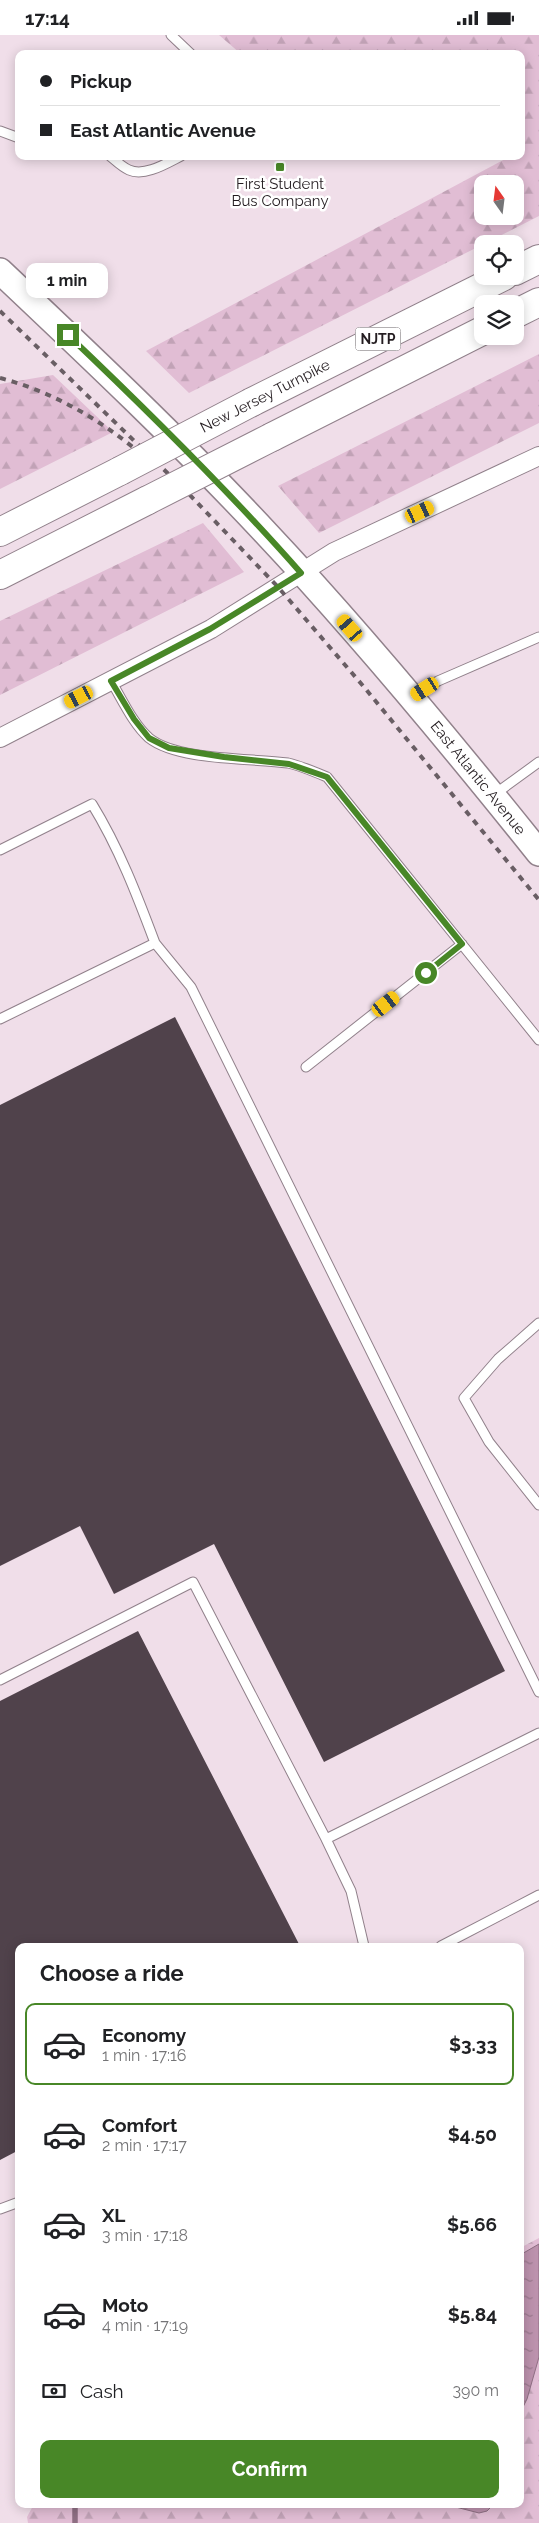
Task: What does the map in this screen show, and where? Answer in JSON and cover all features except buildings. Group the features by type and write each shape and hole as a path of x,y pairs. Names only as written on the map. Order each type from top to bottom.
{"highway":[{"path":"524,266 539,259"},
{"name":"New Jersey Turnpike","path":"0,532 252,402 486,285"},
{"path":"524,310 539,302"},
{"name":"NJTP","path":"0,575 474,335"}],"street":[{"name":"East Atlantic Avenue","path":"0,271 122,386 265,532 412,697 539,853"},
{"path":"0,738 210,629 334,553 539,456"}],"lane":[{"path":"171,35 187,50"},
{"path":"0,131 15,137"},
{"path":"115,160 130,171 160,167 173,160"},
{"path":"412,697 438,681 539,637"},
{"path":"111,681 134,719 149,738 169,748 216,756 289,764 327,777 539,1040"},
{"path":"493,796 539,761"},
{"path":"0,850 92,804 111,835 130,875 155,943 191,987 539,1692"},
{"path":"0,1019 155,943"},
{"path":"306,1067 462,944"},
{"path":"539,1323 498,1359 464,1398 489,1442 539,1505"},
{"path":"0,1680 193,1582 351,1891 363,1943"},
{"path":"326,1839 539,1733"},
{"path":"447,1943 539,1895"},
{"path":"0,2209 15,2203"}],"green space":[{"path":"219,35 539,35 539,216 524,224 524,175 475,175 503,160 525,160 525,50 236,50"},
{"path":"474,176 474,225 521,225 501,235 474,235 474,249 189,393 146,351"},
{"path":"539,354 539,423 319,533 278,486"},
{"path":"53,375 113,432 0,489 0,384"},
{"path":"203,523 244,572 0,695 0,621"},
{"path":"539,2238 539,2523 28,2523 27,2517 32,2508 524,2508 524,2246"}],"water":[{"path":"539,2244 539,2357 524,2405 524,2253"},
{"path":"460,2508 490,2508 479,2513"}],"waterway":[{"path":"75,2508 75,2523"}],"railway":[{"path":"0,311 186,491 278,587 364,687 539,900"},
{"path":"0,378 54,397 103,425 134,448"}],"place":[{"name":"First Student Bus Company","path":"280,167"}],"route":[{"path":"68,335 122,386 239,505 301,573 210,629 111,681 134,719 149,738 169,748 189,753 289,764 312,770 327,777 462,944 426,973"}]}
